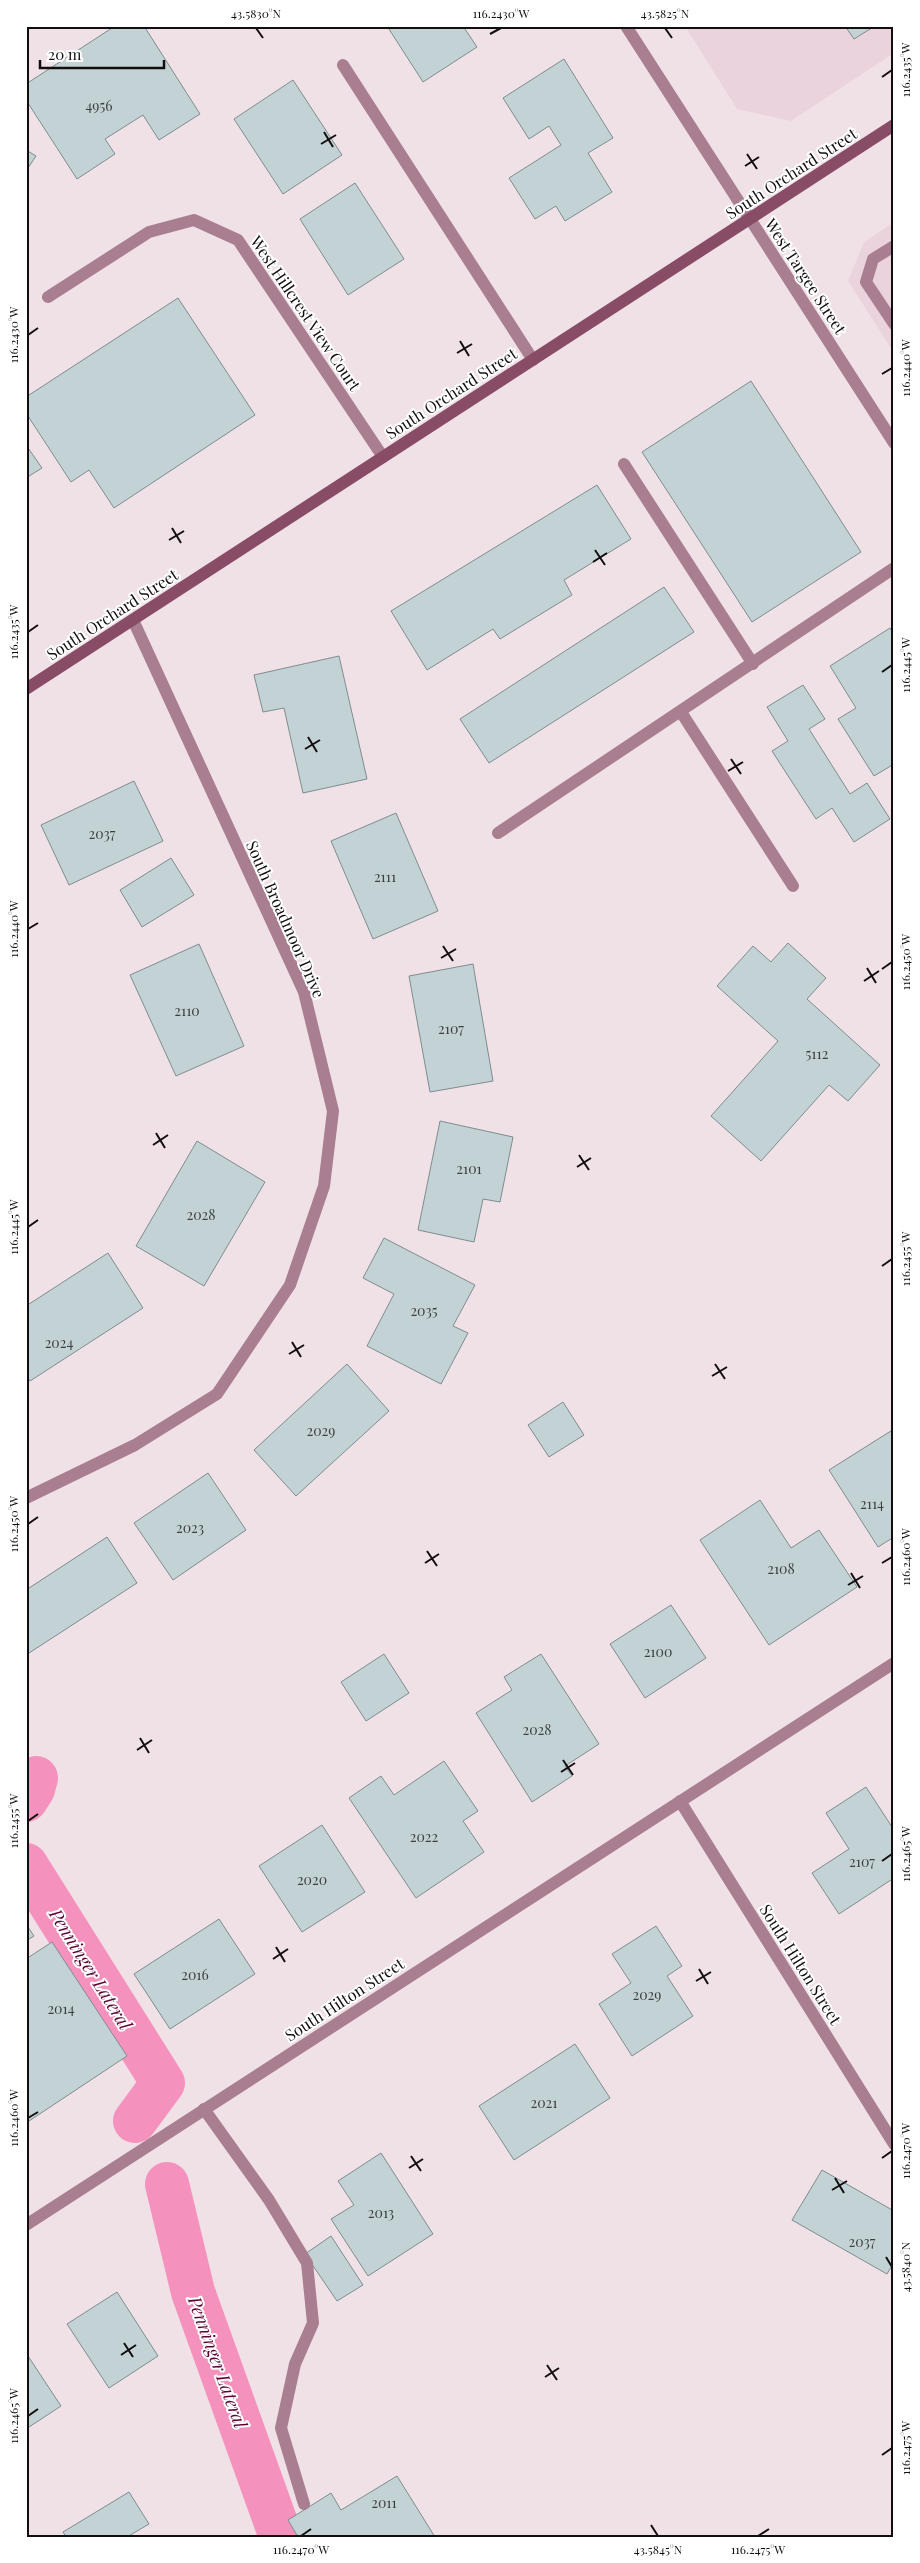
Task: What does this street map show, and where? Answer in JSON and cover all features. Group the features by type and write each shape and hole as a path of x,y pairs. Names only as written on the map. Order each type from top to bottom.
{"main road":[{"name":"South Orchard Street","path":"26,689 894,125"}],"street":[{"name":"West Targee Street","path":"626,26 894,443"},
{"path":"343,65 533,360"},
{"name":"West Hillcrest View Court","path":"48,297 149,232 194,220 238,240 383,457"},
{"path":"894,246 873,259 866,282 894,324"},
{"path":"624,464 753,664"},
{"path":"498,833 894,568"},
{"name":"South Broadmoor Drive","path":"26,1498 135,1445 217,1394 290,1285 324,1186 333,1110 304,992 133,620"},
{"path":"681,712 793,886"},
{"name":"South Hilton Street","path":"26,2225 894,1663"},
{"name":"South Hilton Street","path":"680,1801 894,2144"},
{"path":"204,2109 269,2200 307,2263 313,2324 295,2364 281,2428 304,2504"}],"shaded area":[{"path":"685,26 894,26 894,53 791,121 737,109"},
{"path":"894,222 894,353 848,281 864,242"}],"building":[{"path":"115,26 144,26 200,114 159,140 143,115 105,139 115,154 77,179 26,100 26,84"},
{"path":"387,26 463,26 477,47 423,82"},
{"path":"845,26 875,26 854,39"},
{"path":"564,59 613,138 588,153 612,192 565,221 556,206 535,219 509,178 561,145 549,126 529,139 503,98"},
{"path":"293,80 342,155 283,194 234,119"},
{"path":"26,150 36,156 26,171"},
{"path":"355,183 404,259 348,295 300,219"},
{"path":"178,298 255,415 114,508 89,470 71,482 26,413 26,397"},
{"path":"751,381 861,552 752,622 642,452"},
{"path":"26,445 42,468 26,478"},
{"path":"597,485 631,539 564,580 572,595 500,639 493,629 427,670 391,611"},
{"path":"664,587 694,632 489,763 460,719"},
{"path":"890,628 894,635 894,764 874,776 838,719 856,708 830,666"},
{"path":"339,656 367,779 303,793 284,708 263,712 254,675"},
{"path":"803,685 825,719 809,729 850,794 867,783 890,819 854,842 832,808 816,819 772,751 788,741 767,707"},
{"path":"134,781 163,841 69,885 41,825"},
{"path":"396,813 438,911 373,939 331,841"},
{"path":"171,858 194,895 142,927 120,890"},
{"path":"788,943 826,978 807,999 880,1065 848,1101 829,1085 761,1161 711,1116 778,1041 717,986 753,946 771,962"},
{"path":"199,944 244,1046 176,1076 130,975"},
{"path":"473,964 493,1081 430,1092 409,976"},
{"path":"440,1121 513,1137 500,1202 483,1199 474,1242 418,1230"},
{"path":"197,1141 265,1182 204,1286 136,1246"},
{"path":"384,1238 475,1285 453,1326 468,1333 441,1384 367,1346 394,1294 363,1278"},
{"path":"108,1253 143,1308 30,1381 26,1375 26,1306"},
{"path":"347,1364 389,1411 296,1496 254,1450"},
{"path":"563,1402 584,1435 549,1457 528,1425"},
{"path":"894,1429 894,1537 878,1547 829,1470"},
{"path":"208,1473 246,1530 173,1580 134,1523"},
{"path":"760,1500 791,1548 819,1530 857,1587 769,1645 700,1540"},
{"path":"107,1537 137,1583 29,1653 26,1649 26,1590"},
{"path":"671,1605 706,1658 645,1698 610,1644"},
{"path":"384,1654 409,1693 366,1721 341,1682"},
{"path":"541,1654 599,1744 565,1766 572,1776 532,1802 476,1713 512,1690 504,1677"},
{"path":"444,1761 478,1811 463,1821 484,1852 416,1898 349,1798 381,1776 394,1795"},
{"path":"866,1787 894,1830 894,1878 839,1914 812,1873 849,1849 826,1813"},
{"path":"322,1825 365,1892 302,1932 259,1866"},
{"path":"219,1919 255,1974 170,2029 134,1974"},
{"path":"26,1924 34,1936 26,1941"},
{"path":"656,1926 682,1966 667,1976 693,2016 632,2056 599,2004 631,1983 612,1954"},
{"path":"52,1942 127,2056 26,2123 26,1959"},
{"path":"575,2044 610,2098 514,2160 479,2106"},
{"path":"381,2153 433,2234 368,2276 331,2219 354,2205 338,2181"},
{"path":"822,2170 894,2211 894,2262 887,2274 792,2220"},
{"path":"331,2236 363,2285 337,2301 305,2254"},
{"path":"117,2292 158,2356 109,2388 67,2324"},
{"path":"26,2353 61,2406 26,2429"},
{"path":"397,2476 435,2537 298,2537 288,2520 331,2493 341,2510"},
{"path":"129,2492 149,2524 127,2537 66,2537 63,2532"}],"waterway":[{"name":"Penninger Lateral","path":"26,1800 33,1789 36,1778"},
{"name":"Penninger Lateral","path":"26,1865 163,2083 135,2121"},
{"name":"Penninger Lateral","path":"167,2184 193,2292 281,2537"}]}
